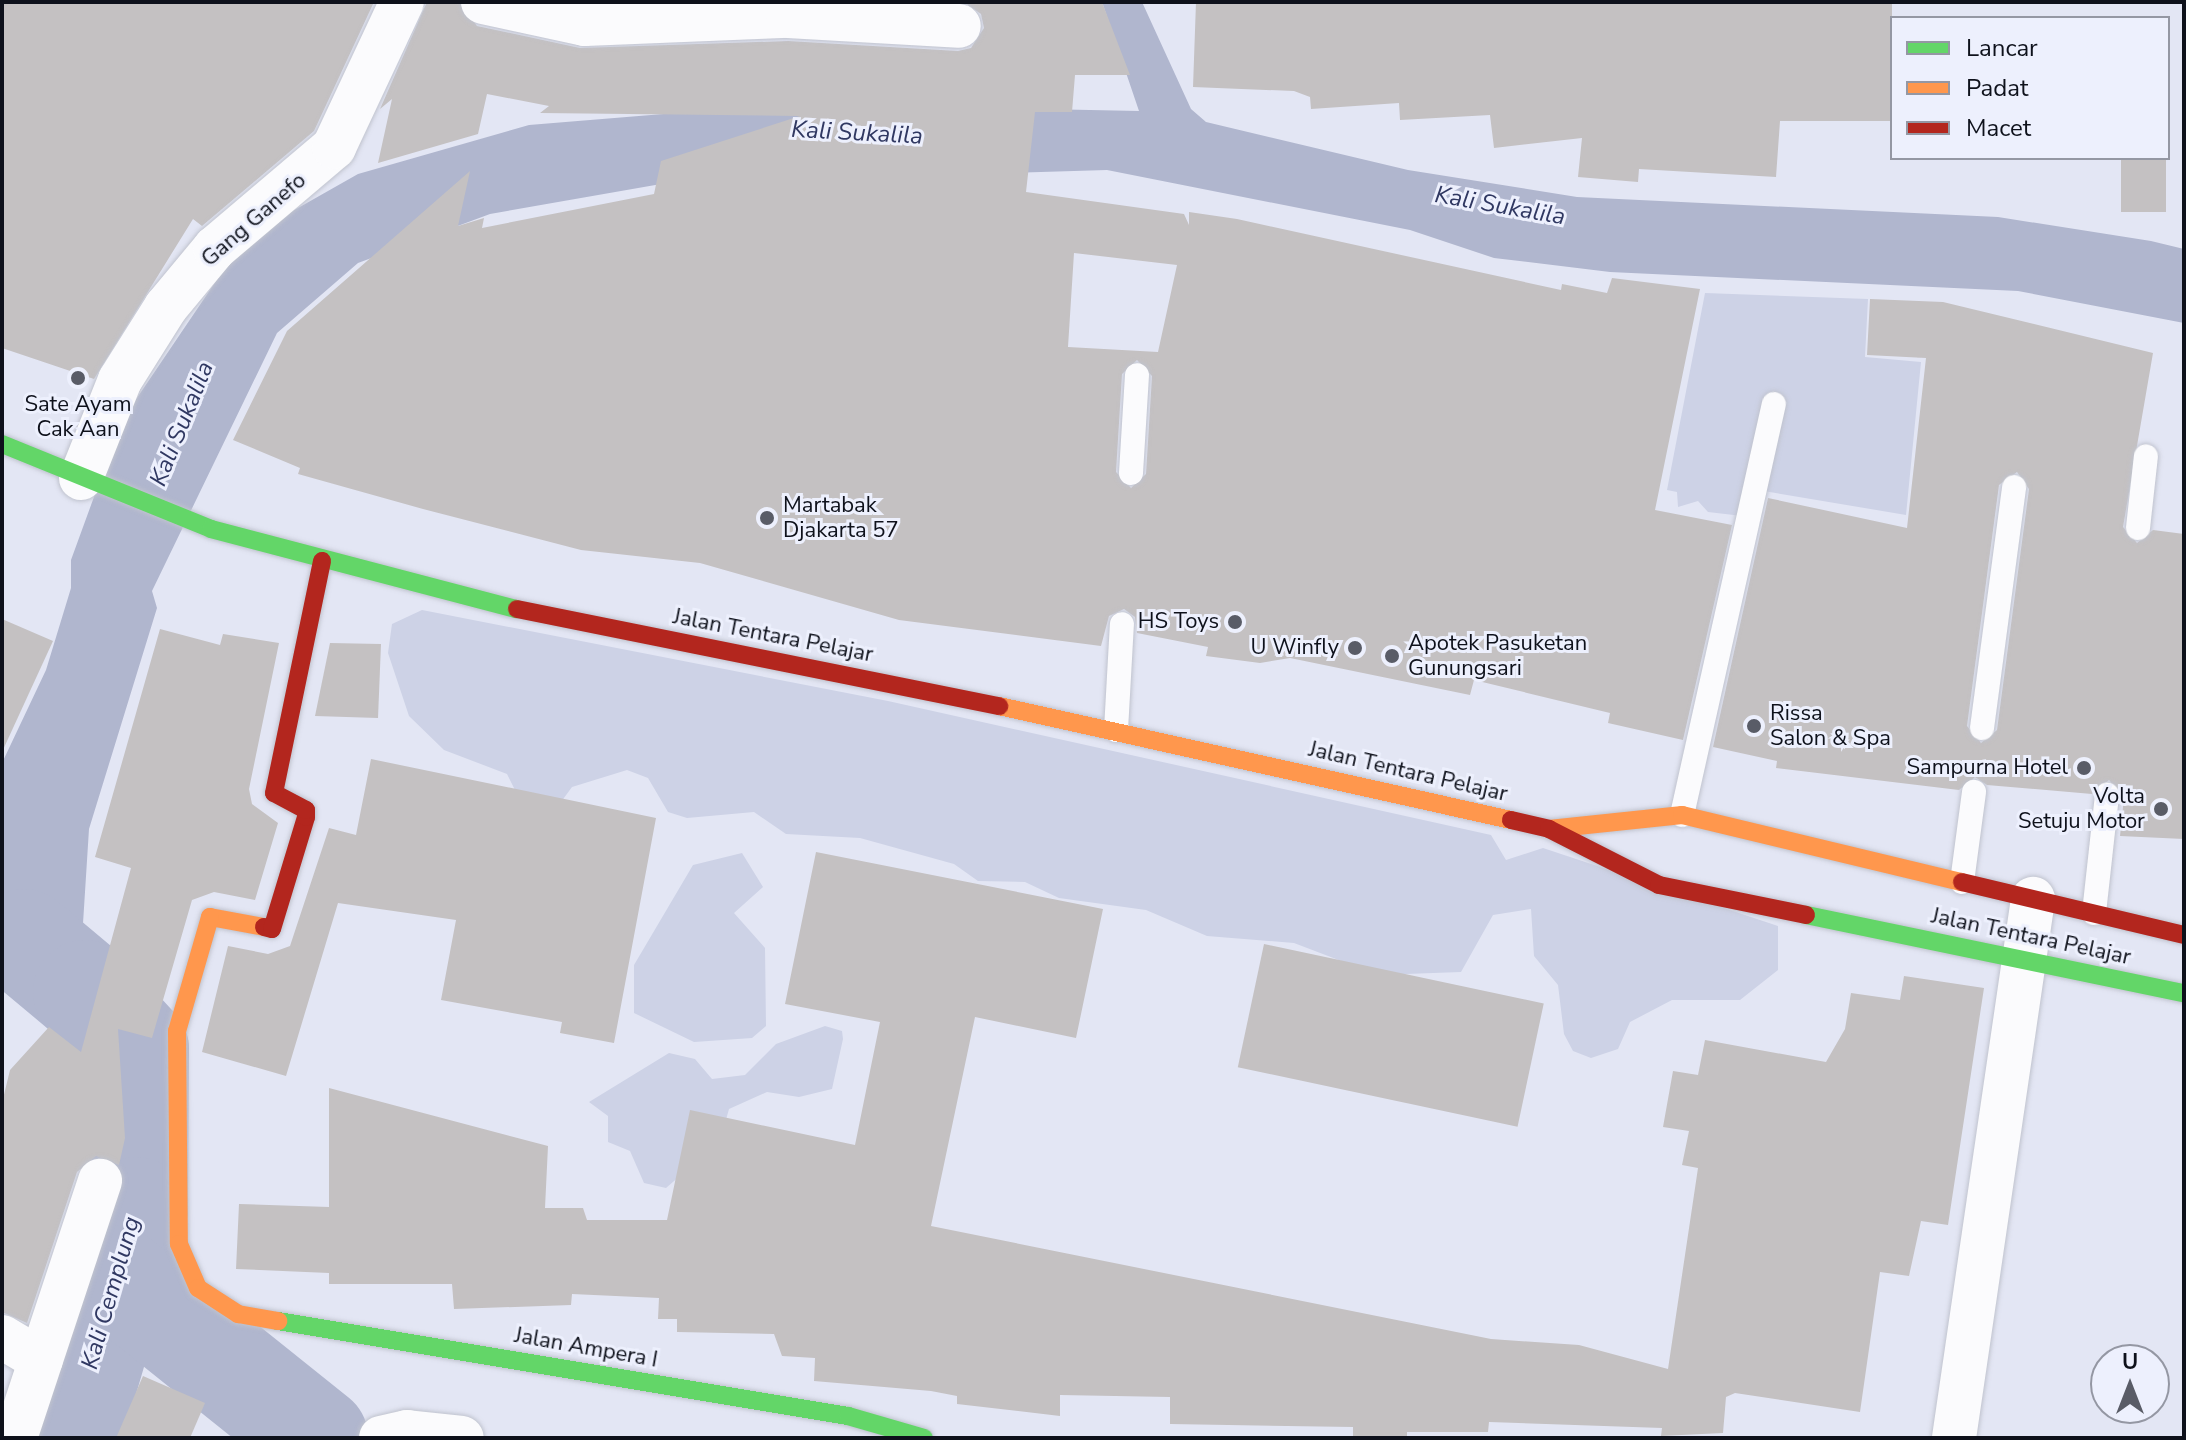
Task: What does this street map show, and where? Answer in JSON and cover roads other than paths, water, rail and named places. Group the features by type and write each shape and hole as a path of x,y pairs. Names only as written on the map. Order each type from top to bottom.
{"main road":[{"name":"Jalan Tentara Pelajar","path":"2,444 84,480 211,529 470,600 1116,730 1549,829 1659,885 2184,993"},
{"name":"Jalan Ampera I","path":"322,561 274,793 306,810 306,817 272,929 210,917 177,1031 179,1244 198,1288 238,1314 848,1416 924,1438"},
{"name":"Jalan Tentara Pelajar","path":"1549,829 1682,815 2184,935"}],"street":[{"name":"Gang Ganefo","path":"84,480 120,380 166,307 215,248 334,147 402,2"},
{"path":"483,2 585,24 788,16 959,26"},
{"path":"1954,1438 2033,899"},
{"path":"15,1438 100,1181"},
{"path":"2,1337 41,1360"},
{"path":"381,1438 407,1432 462,1438"}],"lane":[{"path":"1131,473 1137,375"},
{"path":"1682,815 1774,404"},
{"path":"2138,528 2146,456"},
{"path":"1982,728 2014,487"},
{"path":"1116,730 1122,624"},
{"path":"1962,882 1974,792"},
{"path":"2094,913 2107,795"}],"water":[{"name":"Kali Sukalila","path":"1102,2 1142,2 1191,109 1206,122 1408,170 1577,197 1998,217 2151,241 2184,249 2184,323 2018,291 1610,272 1494,258 1410,230 1107,170 661,184 490,214 358,263 277,333 152,591 157,608 89,829 81,955 24,999 2,988 2,763 46,670 71,588 71,560 122,420 233,256 275,221 358,174 529,125 787,104 1139,111"}],"waterway":[{"name":"Kali Cemplung","path":"24,941 85,992 137,1049 136,1209 69,1438"},
{"path":"115,1277 316,1438"}],"place":[{"name":"Sate Ayam Cak Aan","path":"78,378"},
{"name":"Martabak Djakarta 57","path":"767,518"},
{"name":"HS Toys","path":"1235,622"},
{"name":"U Winfly","path":"1355,648"},
{"name":"Apotek Pasuketan Gunungsari","path":"1392,656"},
{"name":"Rissa Salon & Spa","path":"1754,726"},
{"name":"Sampurna Hotel","path":"2084,768"},
{"name":"Volta Setuju Motor","path":"2161,809"}]}
